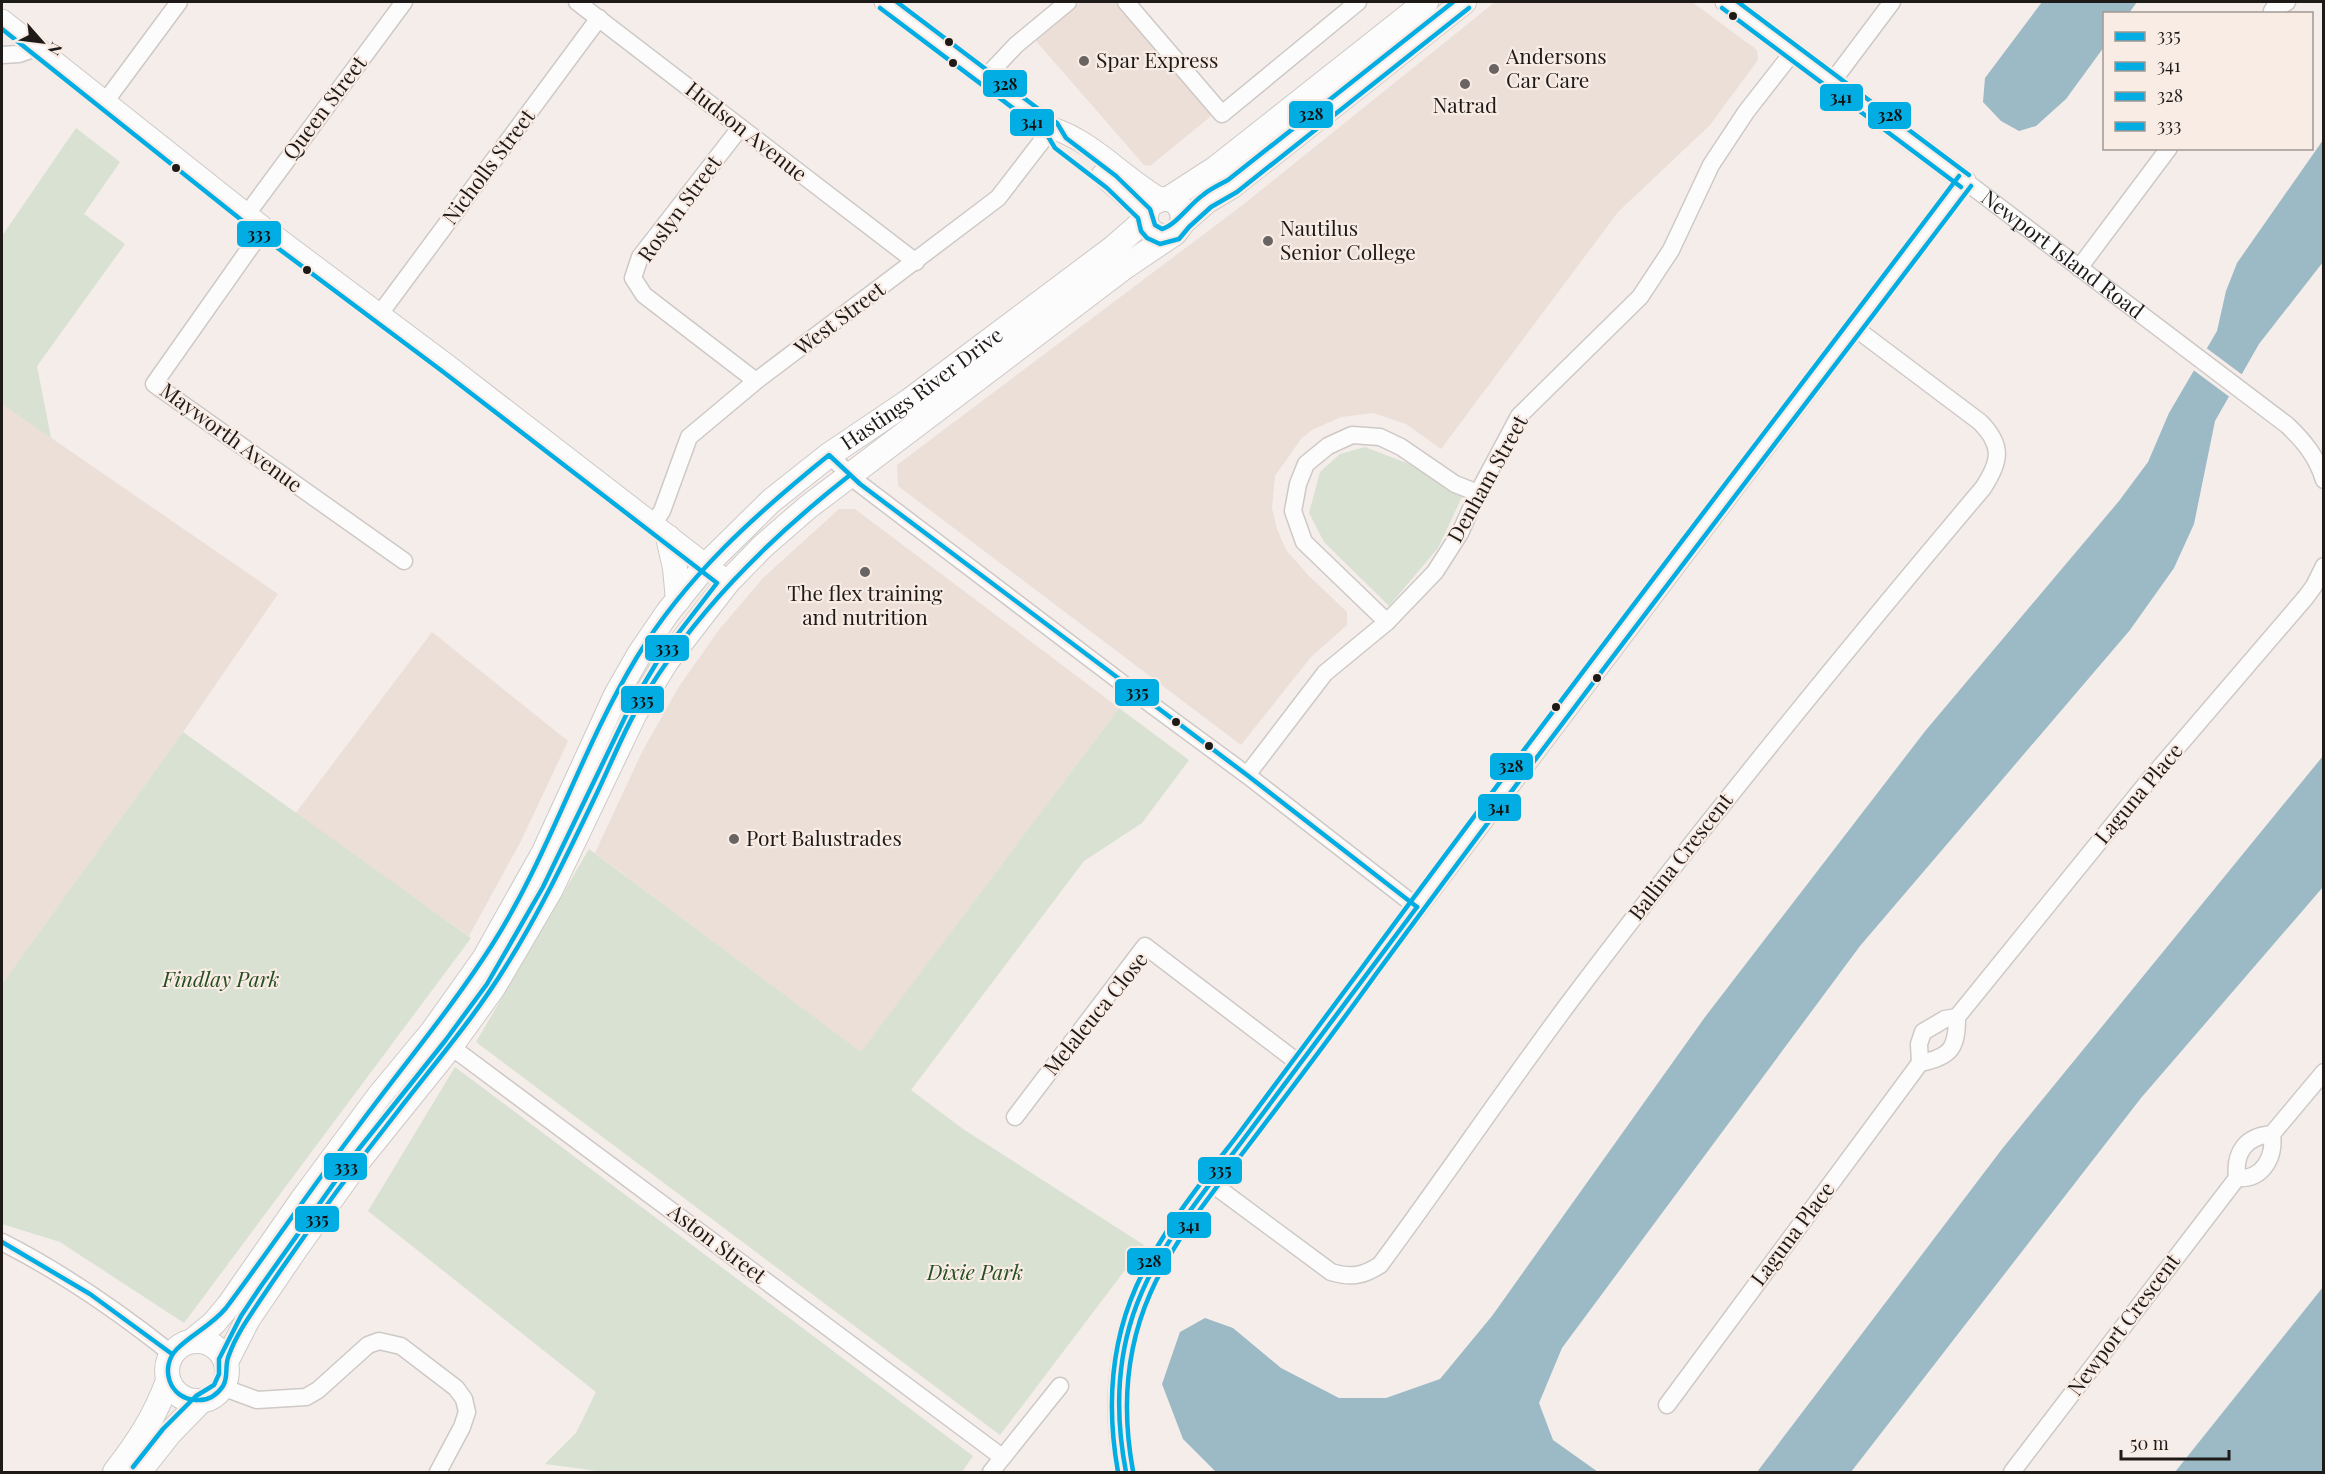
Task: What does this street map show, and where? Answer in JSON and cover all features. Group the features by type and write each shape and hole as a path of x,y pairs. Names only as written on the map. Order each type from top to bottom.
{"main road":[{"name":"Hastings River Drive","path":"192,1341 229,1305 302,1200 368,1111 432,1032 484,959 544,852 616,695 640,653 706,566 771,501 830,455 934,382 1113,248 1155,208 1216,168 1426,2"},
{"name":"Hastings River Drive","path":"226,1362 248,1319 303,1238 493,988 550,891 635,713 666,662 728,582 762,547 800,514 1176,229 1207,201 1232,186 1464,2"},
{"path":"1176,203 1181,208 1176,229 1162,237 1152,233 1155,208 1176,203"},
{"path":"660,531 675,564 678,600"},
{"path":"115,1473 154,1417 168,1381 167,1367 172,1354 180,1346 192,1341 210,1344 220,1351 226,1362 227,1375 222,1387 213,1396 201,1401 181,1397 168,1381"},
{"path":"139,1473 169,1434 201,1401"}],"street":[{"path":"105,102 179,2"},
{"name":"Queen Street","path":"247,214 404,2"},
{"name":"Hudson Avenue","path":"577,2 916,262"},
{"path":"885,2 1052,128 1060,143 1112,182 1155,208"},
{"path":"985,78 1016,45 1068,2"},
{"path":"1126,2 1222,114 1358,2"},
{"name":"Newport Island Road","path":"1726,2 2241,390 2319,454 2324,480"},
{"path":"1832,82 1892,2"},
{"path":"2273,9 2287,2"},
{"name":"Nicholls Street","path":"379,315 599,18"},
{"path":"2,20 264,228 447,365 728,582"},
{"path":"2,54 10,56 36,48"},
{"name":"Denham Street","path":"1247,775 1324,673 1387,622 1435,572 1460,533 1478,493 1519,416 1640,297 1671,250 1712,165 1746,112 1793,52"},
{"name":"Roslyn Street","path":"740,128 640,257 633,278 644,295 756,381"},
{"name":"West Street","path":"660,531 663,510 689,437 756,381 999,198 1052,128"},
{"path":"2079,268 2168,150"},
{"path":"1126,1473 1122,1456 1120,1368 1140,1296 1157,1264 1211,1183 1965,181"},
{"name":"Mayworth Avenue","path":"264,228 154,384 404,561"},
{"name":"Ballina Crescent","path":"1211,1183 1331,1272 1355,1277 1368,1273 1380,1264 1647,900 1846,650 1983,488 1997,459 1995,439 1989,431 1855,328"},
{"path":"1387,622 1304,542 1293,511 1298,484 1306,464 1328,446 1352,435 1380,437 1401,447 1455,483 1478,493"},
{"path":"830,455 850,476 1247,775 1417,907"},
{"name":"Laguna Place","path":"1667,1405 1920,1064 1919,1044 1923,1032 1945,1019 1957,1017 2150,779 2306,597 2323,571"},
{"name":"Melaleuca Close","path":"1015,1117 1145,946 1300,1064"},
{"path":"1920,1064 1950,1052 1956,1041 1957,1017"},
{"name":"Aston Street","path":"432,1032 1002,1457"},
{"name":"Newport Crescent","path":"2012,1473 2237,1178 2238,1160 2246,1143 2262,1135 2271,1134 2324,1072"},
{"path":"2237,1178 2250,1177 2263,1169 2272,1152 2271,1134"},
{"path":"2,1242 67,1277 118,1312 172,1354"},
{"path":"222,1387 257,1400 306,1397 318,1390 368,1345 379,1341 401,1346 456,1388 464,1399 467,1412 462,1427 438,1473"},
{"path":"991,1473 1060,1386"}],"shaded area":[{"path":"1081,2 1118,2 1210,110 1210,117 1150,166 1144,165 1036,41"},
{"path":"1495,2 1692,2 1757,50 1758,60 1710,125 1618,212 1441,449 1406,424 1373,413 1341,417 1312,430 1301,439 1275,476 1272,508 1277,529 1286,550 1308,575 1347,612 1347,625 1311,657 1241,745 898,486 897,465 1244,204"},
{"path":"2,404 278,594 183,732 2,984"},
{"path":"839,509 855,509 1119,708 861,1053 595,853 642,752 678,688 718,631 763,578"},
{"path":"432,632 568,741 521,841 469,936 295,814"}],"green space":[{"path":"76,128 120,162 84,214 125,244 37,366 51,438 2,404 2,236"},
{"path":"1365,447 1409,464 1463,495 1438,548 1389,606 1324,542 1309,513 1320,472 1340,454"},
{"name":"Dixie Park","path":"1119,708 1189,760 1142,823 1084,861 911,1090 963,1129 1144,1245 1000,1435 476,1042 589,849 861,1052"},
{"name":"Findlay Park","path":"183,732 471,938 184,1323 60,1242 2,1224 2,984"},
{"path":"455,1067 973,1456 962,1472 605,1472 545,1464 576,1433 596,1392 368,1211"}],"water":[{"path":"2042,2 2137,2 2130,12 2103,12 2103,48 2066,99 2036,126 2019,131 2001,121 1983,102 1985,78"},
{"path":"2323,140 2323,262 2259,344 2215,421 2194,524 2174,568 2130,630 1860,946 1562,1348 1539,1403 1553,1440 1598,1472 1216,1472 1183,1439 1162,1384 1180,1332 1205,1318 1233,1328 1281,1368 1339,1398 1386,1398 1440,1379 1492,1316 1705,1017 1926,730 2119,501 2148,462 2169,413 2217,331 2226,291 2237,263"},
{"path":"2323,756 2323,887 2141,1098 1851,1472 1757,1472 2002,1149"},
{"path":"2323,1287 2323,1472 2175,1472"}],"pier":[{"path":"2205,347 2244,376 2231,398 2192,369"}],"transit line":[{"name":"328","path":"897,2 1057,123 1066,138 1116,176 1150,209 1155,225 1162,229 1206,193 1228,180 1453,2"},
{"name":"328","path":"1738,2 1969,175"},
{"name":"341","path":"880,8 1046,133 1055,148 1107,188 1138,218 1141,231 1147,238 1160,244 1179,239 1211,207 1237,192 1469,8"},
{"name":"341","path":"1722,8 1961,187"},
{"name":"333","path":"2,29 259,234 442,371 717,583 660,657 629,709 543,887 487,984 445,1041 354,1155 259,1289 241,1316 219,1359 219,1374 214,1385 196,1396 163,1429 133,1467"},
{"name":"328","path":"1118,1472 1112,1402 1116,1355 1127,1309 1136,1287 1169,1228 1511,766 1959,176"},
{"name":"341","path":"1133,1471 1127,1404 1135,1337 1159,1274 1181,1237 1523,776 1971,186"},
{"name":"335","path":"850,475 760,553 682,641 638,707 553,882 494,985 345,1180 261,1299 232,1348 225,1382 221,1389 212,1397 204,1400 187,1398 179,1394 173,1388 168,1373 172,1356 183,1343 226,1308 340,1150 460,992 492,945 531,875 617,692 656,627 700,573 749,523 829,455 860,484 1247,775 1417,907"},
{"name":"335","path":"1126,1472 1119,1413 1123,1354 1133,1315 1154,1267 1196,1202 1417,907"},
{"name":"335","path":"2,1242 90,1294 172,1354"}],"place":[{"name":"Spar Express","path":"1084,61"},
{"name":"Andersons Car Care","path":"1494,69"},
{"name":"Natrad","path":"1465,84"},
{"name":"Nautilus Senior College","path":"1268,241"},
{"name":"The flex training and nutrition","path":"865,572"},
{"name":"Port Balustrades","path":"734,839"}]}
